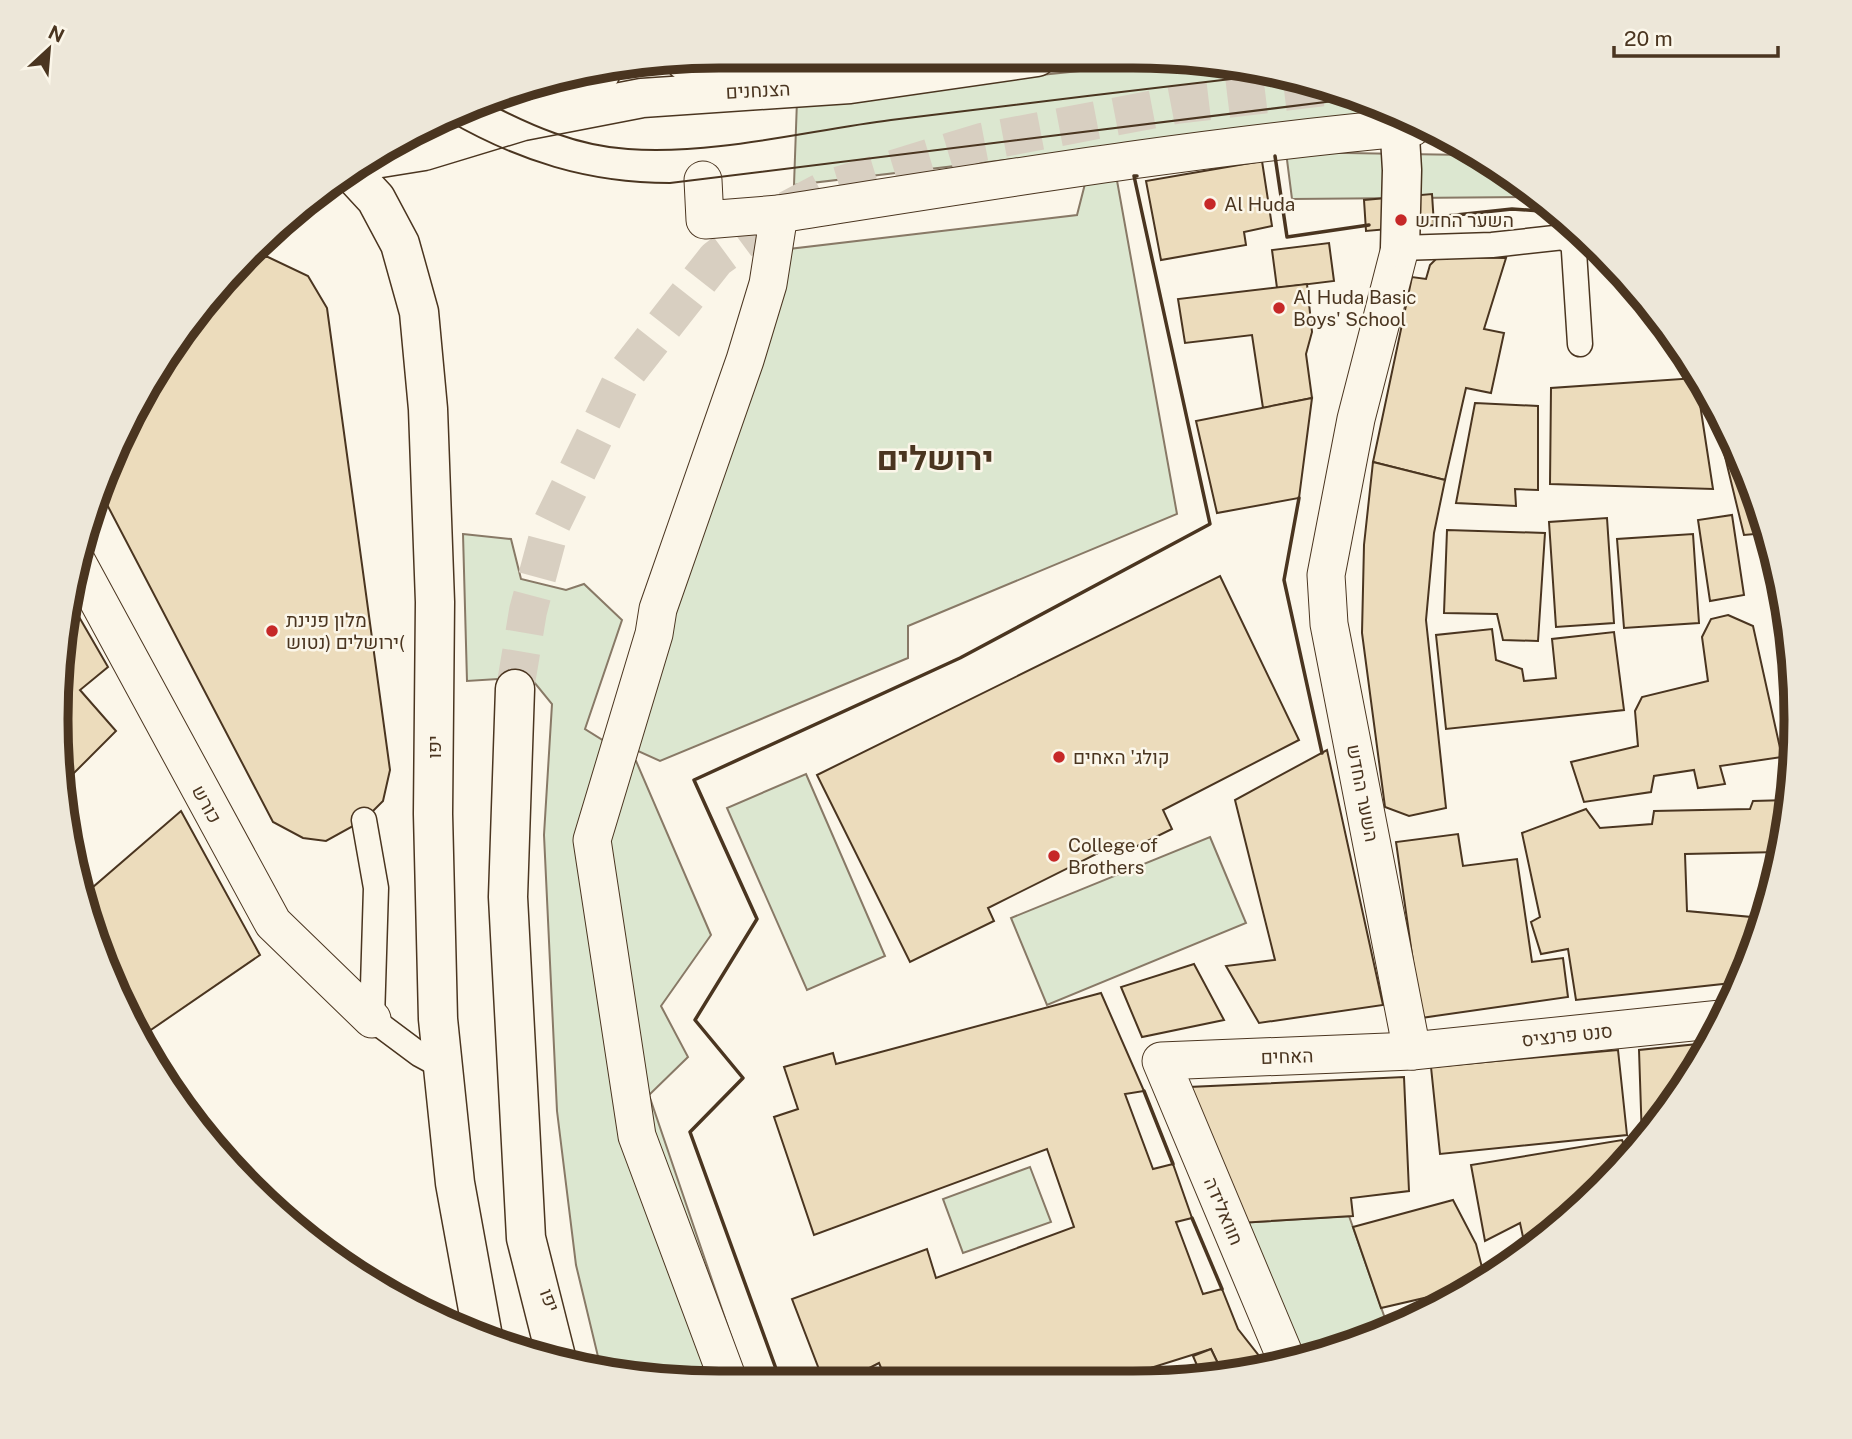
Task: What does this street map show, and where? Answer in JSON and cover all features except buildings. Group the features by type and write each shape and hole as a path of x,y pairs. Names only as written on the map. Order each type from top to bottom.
{"main road":[{"name":"הצנחנים","path":"523,121 642,98 850,84 950,68"},
{"path":"394,156 425,151 523,121 573,94 589,82"},
{"name":"השער החדש","path":"1400,248 1404,128"},
{"name":"יפו","path":"357,179 376,199 400,244 413,283 422,344 435,601 433,814 438,1019 445,1068 454,1183 481,1325"},
{"name":"יפו","path":"515,689 508,897 526,1238 554,1350"},
{"name":"יפו","path":"526,1238 570,1353"}],"street":[{"path":"703,180 705,220 779,214 1132,160 1399,126"},
{"path":"725,1371 637,1136 592,840 654,634 658,609 768,284 779,214"},
{"name":"השער החדש","path":"1400,248 1356,419 1326,575 1329,624 1412,1051"},
{"name":"כורש","path":"85,576 273,923 372,1019"},
{"name":"סנט פרנציס","path":"1412,1051 1710,1020"},
{"name":"האחים","path":"1161,1061 1412,1051"},
{"name":"חוואלידה","path":"1161,1061 1284,1353"}],"lane":[{"path":"1400,248 1492,245 1569,237"},
{"path":"1575,242 1580,344"},
{"path":"364,820 376,888 372,1019 419,1054 445,1068"}],"green space":[{"path":"1110,68 1132,68 1218,74 1260,81 1301,90 1393,123 1336,121 794,185 797,100"},
{"path":"1286,152 1456,155 1521,197 1292,199"},
{"path":"1116,175 1177,514 908,626 908,658 660,761 629,747 789,249 1077,215 1087,176"},
{"path":"463,534 511,539 521,579 566,590 584,584 622,620 585,729 636,761 711,935 661,1006 688,1057 649,1095 743,1371 677,1369 599,1359 576,1265 557,1111 544,835 552,704 530,677 467,681"},
{"path":"806,774 885,956 807,990 727,808"},
{"path":"1210,837 1246,923 1047,1005 1011,918"},
{"path":"1030,1167 1051,1222 963,1253 943,1199"},
{"path":"1349,1216 1385,1320 1293,1351 1239,1223"}],"tunnel":[{"path":"515,689 528,611 551,525 624,376 716,259 770,219 827,189 982,142 1176,105 1301,90"}],"tram line":[{"path":"498,108 538,127 591,144 628,149 694,149 891,120 1241,78"},
{"path":"455,124 500,147 554,167 611,179 670,183 1335,101"}],"wall":[{"path":"1275,156 1287,237 1369,225"},
{"path":"777,1371 690,1132 743,1078 695,1020 757,919 694,780 960,658 1210,524 1134,176 1137,176"},
{"path":"1428,218 1512,209 1539,211"},
{"path":"1299,498 1284,580 1322,753"},
{"path":"1144,1091 1173,1164"},
{"path":"1192,1218 1222,1289"}],"place":[{"name":"Al Huda","path":"1210,204"},
{"name":"השער החדש","path":"1401,220"},
{"name":"Al Huda Basic Boys' School","path":"1279,308"},
{"name":"מלון פנינת ירושלים (נטוש(","path":"272,631"},
{"name":"קולג' האחים","path":"1059,757"},
{"name":"College of Brothers","path":"1054,856"}],"district":[{"name":"ירושלים","path":"935,458"}]}
